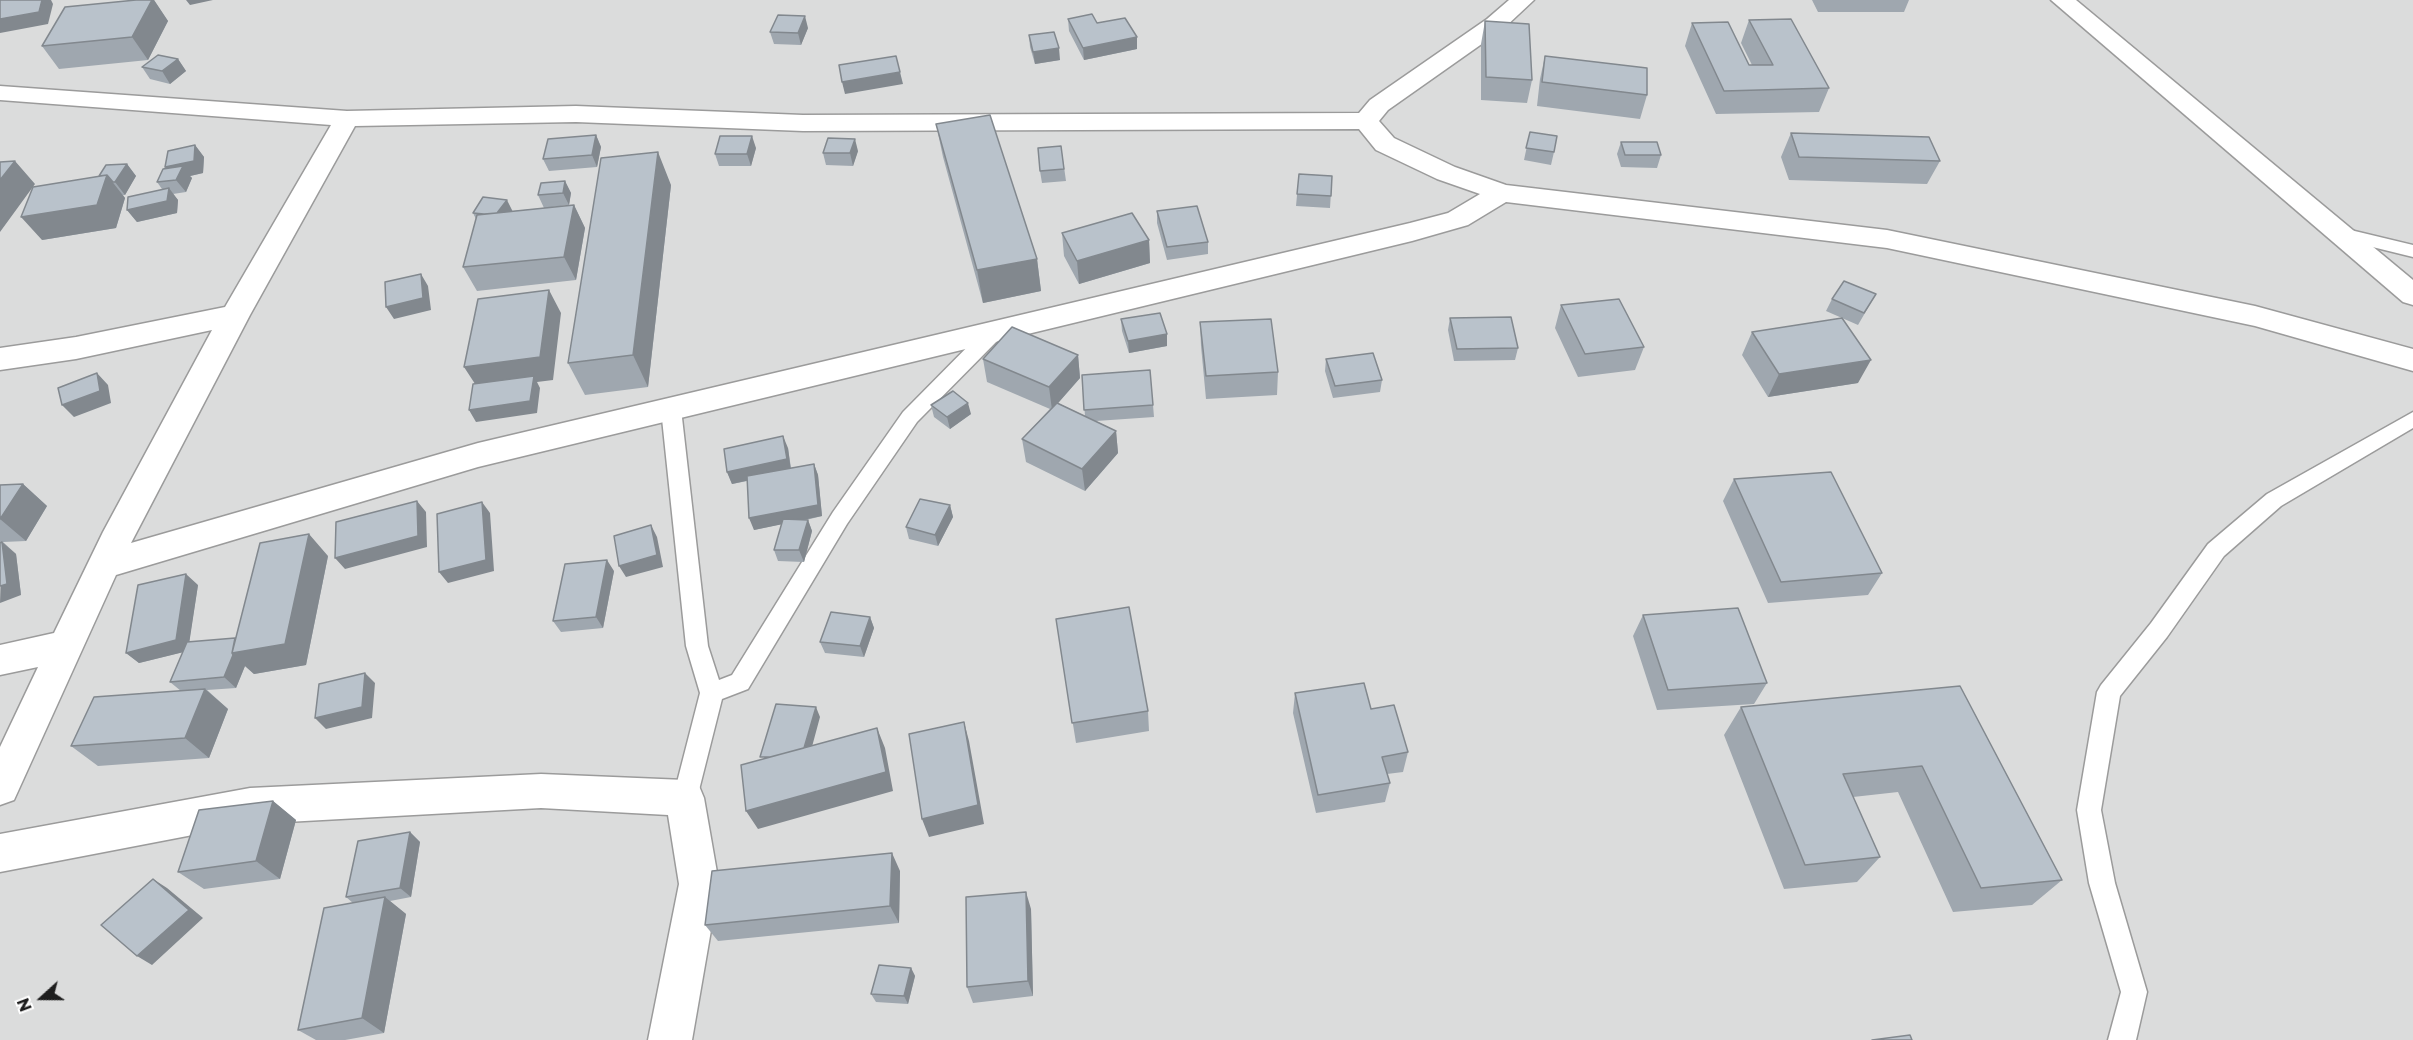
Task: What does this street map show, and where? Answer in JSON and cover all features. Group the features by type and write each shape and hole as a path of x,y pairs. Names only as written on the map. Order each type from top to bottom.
{"street":[{"path":"1366,121 1379,105 1495,24 1522,0"},
{"path":"2062,0 2413,295"},
{"path":"0,93 347,119 576,114 803,123 1366,121"},
{"path":"0,788 103,565 235,315 347,119"},
{"path":"1366,121 1385,144 1446,173 1502,193 1887,239 2255,316 2413,360"},
{"path":"103,565 478,455 1412,232 1458,219 1502,193"},
{"path":"0,359 76,348 235,315"},
{"path":"0,660 66,646"},
{"path":"0,853 250,806 541,791 685,798 699,884 670,1040"}],"lane":[{"path":"2338,233 2413,251"},
{"path":"712,693 740,682 840,518 910,417 994,331"},
{"path":"671,409 697,646 712,693 685,798"},
{"path":"2122,1040 2134,992 2102,883 2089,810 2109,692 2159,630 2216,550 2274,500 2413,419"}],"shaded area":[{"path":"0,0 2413,0 2413,1040 0,1040"}],"building":[{"path":"0,0 42,0 39,12 0,19"},
{"path":"152,0 132,37 42,46 65,7"},
{"path":"1092,14 1097,23 1125,18 1137,37 1083,48 1068,19"},
{"path":"778,15 805,16 798,33 770,32"},
{"path":"1791,19 1829,88 1724,91 1692,23 1728,22 1749,65 1773,65 1749,20"},
{"path":"1485,21 1529,24 1532,80 1486,77"},
{"path":"1054,32 1059,48 1033,52 1029,35"},
{"path":"158,55 178,59 162,71 142,67"},
{"path":"896,56 900,72 842,82 839,65"},
{"path":"1545,56 1647,68 1647,95 1542,82"},
{"path":"990,115 1037,259 977,270 936,124"},
{"path":"1530,132 1557,136 1554,152 1526,148"},
{"path":"1791,133 1929,137 1940,161 1799,157"},
{"path":"596,135 592,155 543,159 548,139"},
{"path":"720,136 752,136 747,154 715,154"},
{"path":"828,138 855,139 850,153 823,153"},
{"path":"1621,142 1657,142 1661,155 1625,155"},
{"path":"195,145 194,161 165,167 168,151"},
{"path":"1061,146 1064,169 1040,171 1038,148"},
{"path":"658,152 633,355 568,363 601,158"},
{"path":"15,161 0,180 0,162"},
{"path":"127,164 115,182 107,175 99,176 106,165"},
{"path":"183,166 176,180 157,182 163,169"},
{"path":"1299,174 1332,176 1331,196 1297,194"},
{"path":"107,175 97,205 21,217 33,187"},
{"path":"565,181 563,193 538,195 541,183"},
{"path":"169,188 167,201 127,210 128,197"},
{"path":"483,197 507,200 497,213 473,213"},
{"path":"574,205 564,257 463,267 477,215"},
{"path":"1197,206 1208,242 1167,247 1157,211"},
{"path":"1132,213 1149,240 1077,261 1062,233"},
{"path":"421,274 423,298 386,307 385,282"},
{"path":"1844,281 1876,294 1864,313 1832,299"},
{"path":"549,290 540,357 464,367 478,299"},
{"path":"1619,299 1644,347 1585,354 1561,305"},
{"path":"1160,313 1167,334 1128,341 1121,319"},
{"path":"1511,317 1518,348 1457,349 1450,318"},
{"path":"1842,318 1871,360 1779,374 1752,332"},
{"path":"1271,319 1278,372 1206,376 1200,322"},
{"path":"1012,327 1078,355 1049,387 983,359"},
{"path":"1373,353 1382,380 1335,386 1326,359"},
{"path":"1150,370 1153,405 1084,410 1082,375"},
{"path":"97,373 100,391 62,405 58,388"},
{"path":"534,376 530,401 469,410 473,384"},
{"path":"953,391 968,403 947,417 931,405"},
{"path":"1057,403 1116,431 1082,469 1022,439"},
{"path":"783,436 787,459 727,472 724,449"},
{"path":"814,464 818,505 749,518 747,476"},
{"path":"1831,472 1882,573 1781,582 1734,479"},
{"path":"23,484 0,519 0,485"},
{"path":"920,499 950,505 935,535 906,527"},
{"path":"417,501 418,536 335,558 336,522"},
{"path":"482,502 486,560 439,572 437,514"},
{"path":"783,519 808,520 799,550 774,550"},
{"path":"651,525 657,555 619,566 614,536"},
{"path":"309,534 285,644 232,653 260,543"},
{"path":"2,542 7,584 0,586 0,543"},
{"path":"607,560 596,617 553,621 565,564"},
{"path":"186,574 176,640 126,653 138,585"},
{"path":"1129,607 1148,711 1072,723 1056,619"},
{"path":"1738,608 1767,683 1668,690 1643,615"},
{"path":"831,612 870,617 860,646 820,642"},
{"path":"235,638 233,655 224,677 170,682 187,642"},
{"path":"365,673 362,707 315,718 319,684"},
{"path":"1364,683 1371,709 1394,705 1408,752 1382,757 1390,783 1318,795 1295,693"},
{"path":"1960,686 2062,880 1981,888 1922,766 1843,774 1880,857 1805,865 1741,707"},
{"path":"205,689 185,738 71,746 94,697"},
{"path":"776,704 816,707 804,748 770,757 760,757"},
{"path":"964,722 978,805 922,819 909,734"},
{"path":"877,728 886,772 746,811 741,765"},
{"path":"273,801 256,861 178,872 199,810"},
{"path":"410,832 400,888 346,897 358,841"},
{"path":"892,853 890,906 705,925 712,871"},
{"path":"153,879 189,910 137,956 101,925"},
{"path":"1026,892 1028,981 967,987 966,897"},
{"path":"385,897 362,1018 298,1030 324,908"},
{"path":"879,965 911,968 904,996 871,994"},
{"path":"1910,1035 1912,1040 1872,1040"}]}
